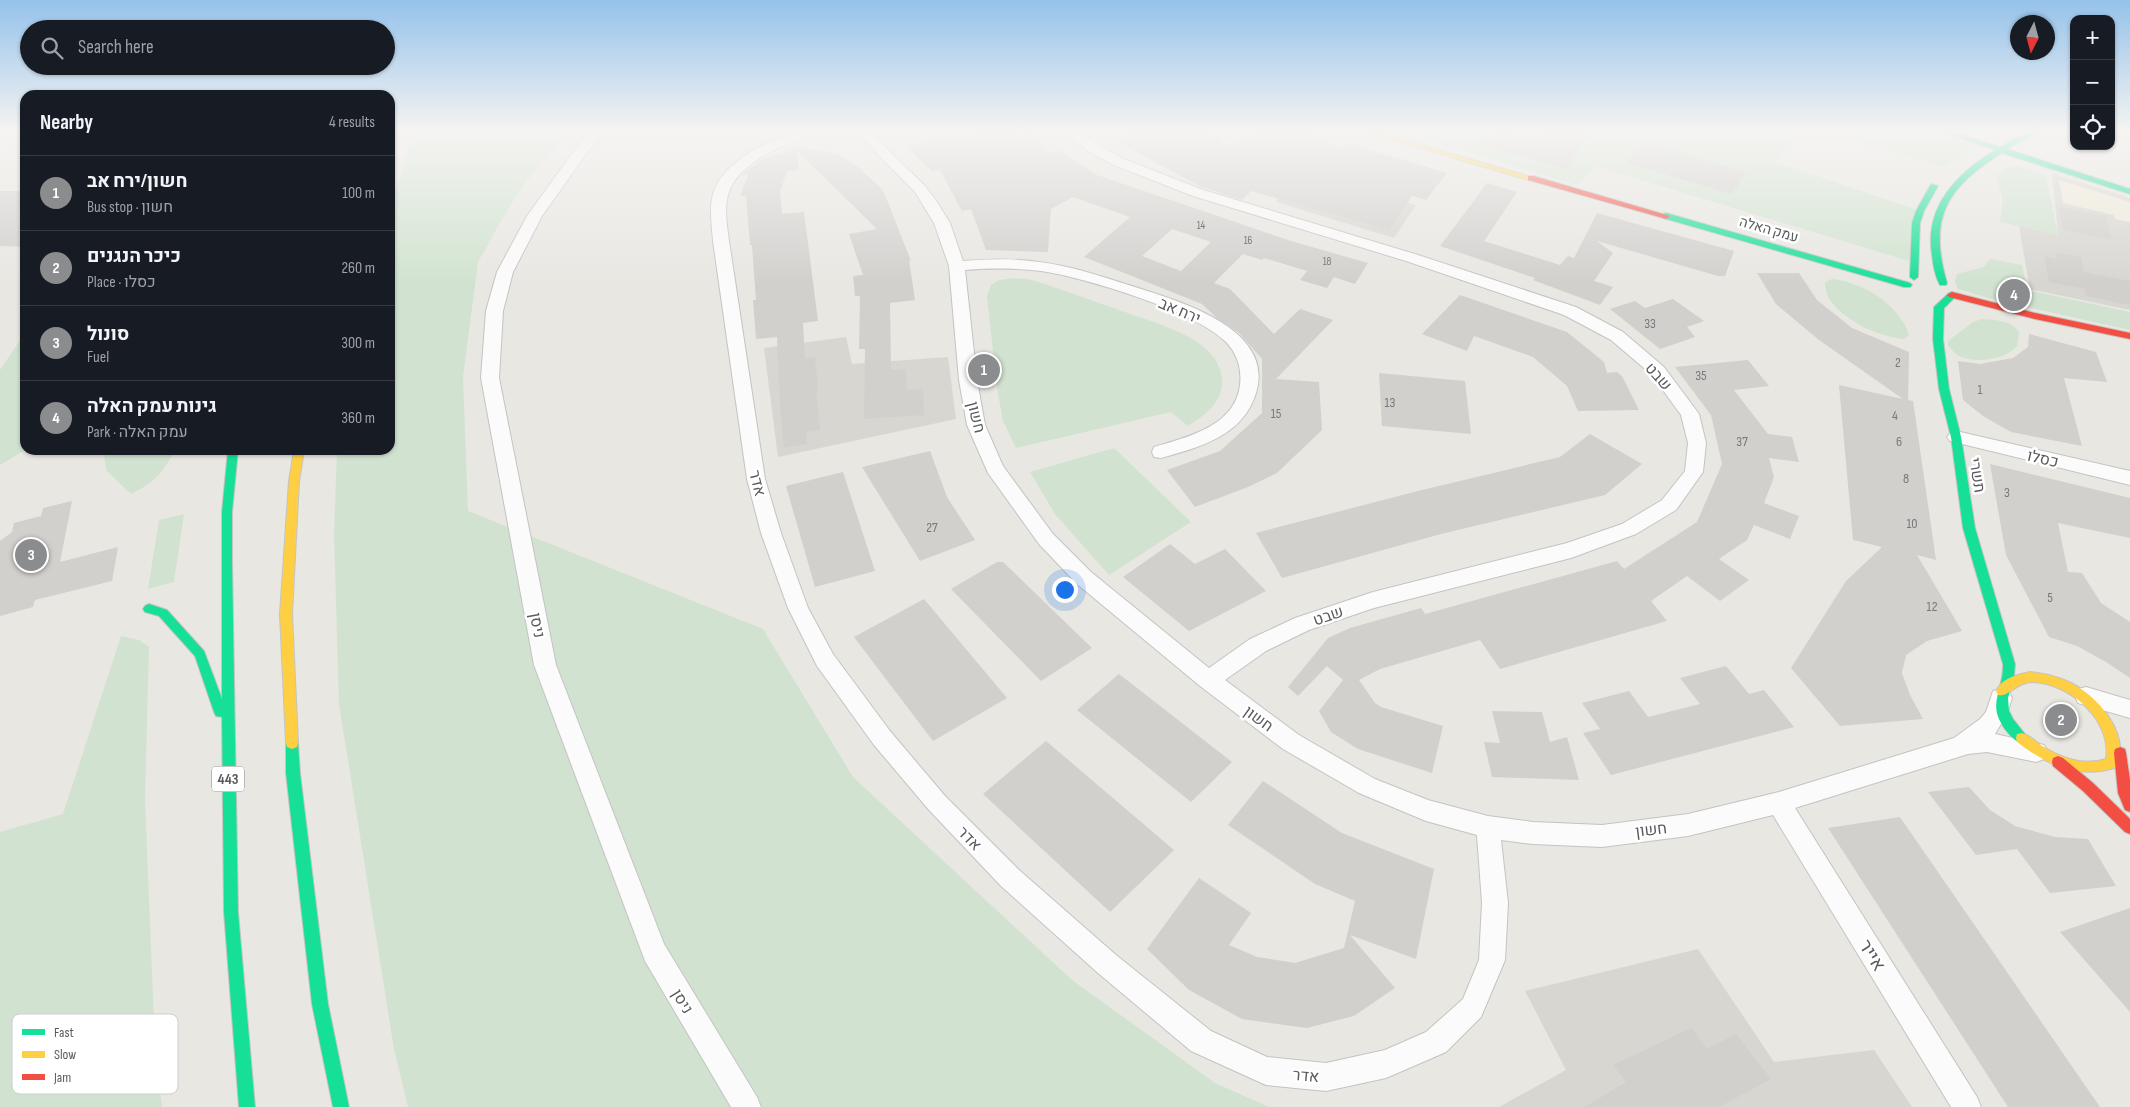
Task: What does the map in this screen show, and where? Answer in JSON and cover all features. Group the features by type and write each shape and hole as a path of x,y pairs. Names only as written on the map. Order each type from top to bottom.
{"main road":[{"name":"עמק האלה","path":"1546,182 1912,285 1929,278 1943,283"},
{"path":"1912,285 1916,224 1920,211 1937,182"},
{"path":"1949,297 1951,291 1943,283 1938,268 1936,247 1937,219 1941,208 1962,182"},
{"path":"2100,182 2130,192"},
{"path":"1927,299 1949,297 2130,336"},
{"name":"תשרי","path":"1949,297 1940,307 1938,339 1944,389 1956,437 1969,528 1996,614 2009,671 2002,694"},
{"name":"תשרי","path":"1928,313 1938,339"},
{"name":"443","path":"233,455 227,512 226,562 231,912 247,1107"},
{"path":"298,455 294,481 286,614 293,773 320,1004 341,1107"},
{"path":"149,609 163,613 200,654 228,736"},
{"name":"תשרי","path":"1996,614 2013,640"},
{"path":"2035,665 2074,691"},
{"path":"2130,806 2125,793 2124,741 2115,724 2094,701 2049,680 2030,678 2014,681 2002,694 2000,704 2005,718 2017,734 2088,787 2130,828"},
{"path":"2050,757 2076,766 2096,768 2112,763 2124,741"}],"street":[{"name":"ניסן","path":"556,182 547,193 505,273 497,297 490,352 490,378 546,665 654,952 747,1107"},
{"name":"אדר","path":"726,182 722,187 719,206 721,241 750,446 756,479 771,534 798,608 825,660 882,738 937,804 1010,878 1102,960 1201,1041 1266,1071 1326,1077 1386,1064 1436,1042 1472,1008 1492,960 1495,903 1488,828"},
{"name":"חשון","path":"909,182 930,202 942,223 956,266 968,380 976,425 995,468 1046,539 1084,578 1208,680 1292,742 1367,786 1426,810 1488,828 1533,833 1602,836 1688,825 1779,803 1968,744 1987,742 2006,745 2050,757"},
{"name":"שבט","path":"1169,182 1198,193 1412,258 1570,311 1617,336 1658,371 1690,414 1696,443 1694,472 1669,505 1629,529 1571,550 1373,600 1302,624 1258,645 1208,680"},
{"name":"ירח אב","path":"956,266 998,263 1030,265 1055,269 1101,281 1172,304 1218,327 1239,346 1248,363 1250,384 1246,400 1235,419 1209,437 1161,452"},
{"name":"כסלו","path":"1956,437 2130,478"},
{"path":"2074,691 2130,709"},
{"name":"חשון","path":"1954,748 1988,726 1997,714 2002,694"},
{"name":"אייר","path":"1779,803 1967,1107"}],"shaded area":[{"path":"1293,182 1335,182 1416,205 1394,238 1276,202"},
{"path":"2053,182 2079,182 2130,198 2130,310 2030,289 2019,226 2058,234"},
{"path":"846,337 852,364 948,357 956,419 778,457 764,348"},
{"path":"1698,949 1774,1062 1874,1050 1912,1107 1499,1107 1566,1070 1525,991"}],"green space":[{"path":"398,182 527,182 509,207 478,262 463,377 468,511 763,629 853,777 1072,980 1215,1083 1269,1107 408,1107 394,1049 339,704 334,534 337,455 395,455 395,192"},
{"path":"1566,182 1580,182 1577,185"},
{"path":"1647,182 1834,182 1920,211 1909,261"},
{"path":"1998,182 2047,182 2058,235 2000,222 2002,198"},
{"path":"1990,259 2022,265 2027,290 2130,312 2130,330 1995,300 1958,289 1955,281 1957,274 1984,267"},
{"path":"1028,279 1045,284 1153,322 1198,343 1210,353 1218,365 1222,387 1217,401 1207,412 1188,426 1171,412 1016,448 1003,421 997,388 987,296 991,285 999,280"},
{"path":"1832,279 1855,285 1878,296 1897,314 1909,335 1904,339 1894,338 1872,331 1851,320 1828,297 1825,282"},
{"path":"1982,319 2002,321 2016,328 2019,332 2017,346 2005,355 1980,360 1963,357 1955,353 1948,346 1948,341 1973,322"},
{"path":"20,340 20,453 0,465 0,370"},
{"path":"1114,448 1191,522 1109,575 1055,514 1030,472"},
{"path":"172,455 167,465 157,476 146,486 131,494 106,470 104,456"},
{"path":"184,514 174,582 148,589 159,520"},
{"path":"121,636 139,640 149,647 145,799 154,1014 12,1014 12,1094 160,1094 162,1107 0,1107 0,832 63,814"}],"sand":[{"path":"2059,182 2130,202 2130,222 2115,219 2114,215 2063,203"}],"building":[{"path":"746,182 783,182 780,192 782,214 804,212 818,321 803,323 805,359 815,357 820,430 806,432 807,444 784,448 777,337 756,339 753,300 756,300 752,245 750,245 746,196 740,196"},
{"path":"828,182 874,182 883,190 911,261 909,260 915,300 890,303 891,370 906,369 907,390 923,389 924,415 864,419 865,349 859,349 860,296 855,296 853,276 863,275 849,234 877,229"},
{"path":"946,182 1117,182 1291,241 1368,263 1355,284 1334,277 1327,288 1300,280 1307,271 1264,258 1262,260 1243,254 1214,283 1230,289 1274,334 1300,309 1333,320 1276,379 1319,382 1322,430 1277,473 1248,487 1195,507 1167,470 1220,451 1262,413 1262,359 1239,333 1217,318 1202,304 1084,257 1130,217 1073,197 1051,209 1048,252 986,250 971,209 962,211","holes":["1172,229 1211,242 1181,271 1142,256"]},
{"path":"1191,182 1440,182 1426,200 1412,196 1389,230 1251,191 1242,200 1201,187"},
{"path":"1690,182 1740,182 1732,194"},
{"path":"1487,183 1517,192 1484,241 1560,265 1568,256 1574,258 1597,213 1734,251 1725,276 1718,276 1597,241 1613,253 1594,281 1613,287 1600,305 1533,280 1535,278 1440,246"},
{"path":"0,191 20,191 20,247 0,246"},
{"path":"2058,207 2106,216 2112,240 2063,230"},
{"path":"2056,252 2081,257 2084,272 2130,281 2130,305 2086,296 2085,289 2049,282 2044,256 2057,259"},
{"path":"1757,273 1799,273 1817,300 1852,328 1909,352 1908,400 1913,401 1936,560 1917,555 1962,631 1927,641 1906,655 1902,673 1910,695 1923,719 1840,726 1791,668 1846,581 1882,547 1853,540 1839,385 1903,399 1819,340 1776,304"},
{"path":"1460,295 1567,332 1604,362 1607,373 1617,372 1622,376 1639,410 1578,411 1567,386 1533,357 1474,336 1467,351 1422,334"},
{"path":"1673,299 1704,321 1687,327 1695,337 1660,349 1610,309 1635,301 1645,308"},
{"path":"2029,334 2096,352 2107,382 2064,378 2082,446 2011,432 1983,416 1963,400 1958,361 1980,364 2013,358 2028,347"},
{"path":"1748,360 1769,386 1734,390 1768,434 1792,437 1799,462 1769,458 1774,477 1764,503 1799,516 1790,539 1754,525 1747,540 1719,559 1749,580 1720,601 1687,576 1651,601 1667,621 1500,669 1480,640 1380,669 1359,680 1375,703 1381,707 1443,726 1432,773 1358,749 1331,732 1319,711 1343,680 1327,666 1298,696 1288,687 1328,638 1350,628 1421,608 1425,614 1617,561 1624,569 1697,522 1722,464 1711,415 1675,367"},
{"path":"1379,373 1465,381 1471,434 1382,426"},
{"path":"1590,434 1642,464 1605,495 1441,534 1282,578 1256,533 1560,457"},
{"path":"930,451 947,497 975,540 920,561 862,467"},
{"path":"1990,464 2130,498 2130,538 2058,523 2068,572 2082,573 2101,603 2130,622 2130,678 2077,646 2049,637 2006,555"},
{"path":"843,472 875,571 815,587 786,486"},
{"path":"72,501 60,562 118,547 112,581 35,600 33,607 0,616 0,541 12,532 14,523 41,516 43,508"},
{"path":"1170,544 1195,564 1225,549 1266,591 1189,631 1123,577"},
{"path":"997,562 1003,562 1092,648 1041,681 951,589"},
{"path":"924,599 1007,698 933,741 854,637"},
{"path":"1726,666 1749,694 1764,690 1794,727 1611,775 1583,733 1600,729 1582,703 1629,691 1648,717 1700,704 1680,678"},
{"path":"1119,674 1232,762 1191,802 1077,710"},
{"path":"1492,711 1542,712 1550,742 1567,737 1579,780 1492,777 1484,742 1500,743"},
{"path":"1046,741 1174,850 1110,912 983,794"},
{"path":"1263,781 1342,833 1434,869 1416,959 1350,935 1395,988 1354,1016 1307,1028 1242,1019 1189,990 1147,949 1199,878 1251,913 1229,945 1257,957 1295,963 1344,948 1355,901 1315,884 1228,825"},
{"path":"1969,787 1990,810 2015,826 2055,837 2088,839 2116,886 2050,893 2017,849 1976,855 1928,792"},
{"path":"1900,817 2100,1107 2008,1107 1828,828"},
{"path":"2130,908 2130,1012 2060,932"},
{"path":"1691,1028 1707,1049 1736,1034 1771,1079 1719,1107 1585,1107 1626,1082 1613,1065"}],"traffic: fast":[{"path":"1943,283 1937,259 1935,226 1943,203 1961,182"},
{"path":"2098,182 2130,192"},
{"path":"1914,277 1916,223 1920,211 1934,186"},
{"path":"1666,216 1907,285"},
{"path":"1952,295 1939,307 1938,339 1944,389 1956,437 1969,528 2009,664 2008,677 2002,698 2003,711 2008,723 2022,738"},
{"path":"233,455 227,512 226,562 231,912 247,1107"},
{"path":"149,609 163,613 200,654 220,712"},
{"path":"292,743 293,773 320,1004 341,1107"}],"traffic: slow":[{"path":"292,743 286,614 294,481 298,455"},
{"path":"2002,691 2014,681 2030,677 2049,679 2085,698 2110,729 2115,746 2112,763 2088,768 2064,763 2042,753 2022,738"}],"traffic: jam":[{"path":"1544,182 1666,216"},
{"path":"1952,295 2035,316 2130,336"},
{"path":"2120,753 2125,793 2130,806"},
{"path":"2058,762 2088,787 2130,828"}],"place":[{"name":"גינות עמק האלה","path":"2014,295"},
{"name":"חשון/ירח אב","path":"984,370"},
{"name":"סונול","path":"31,555"},
{"name":"כיכר הנגנים","path":"2061,720"}]}
